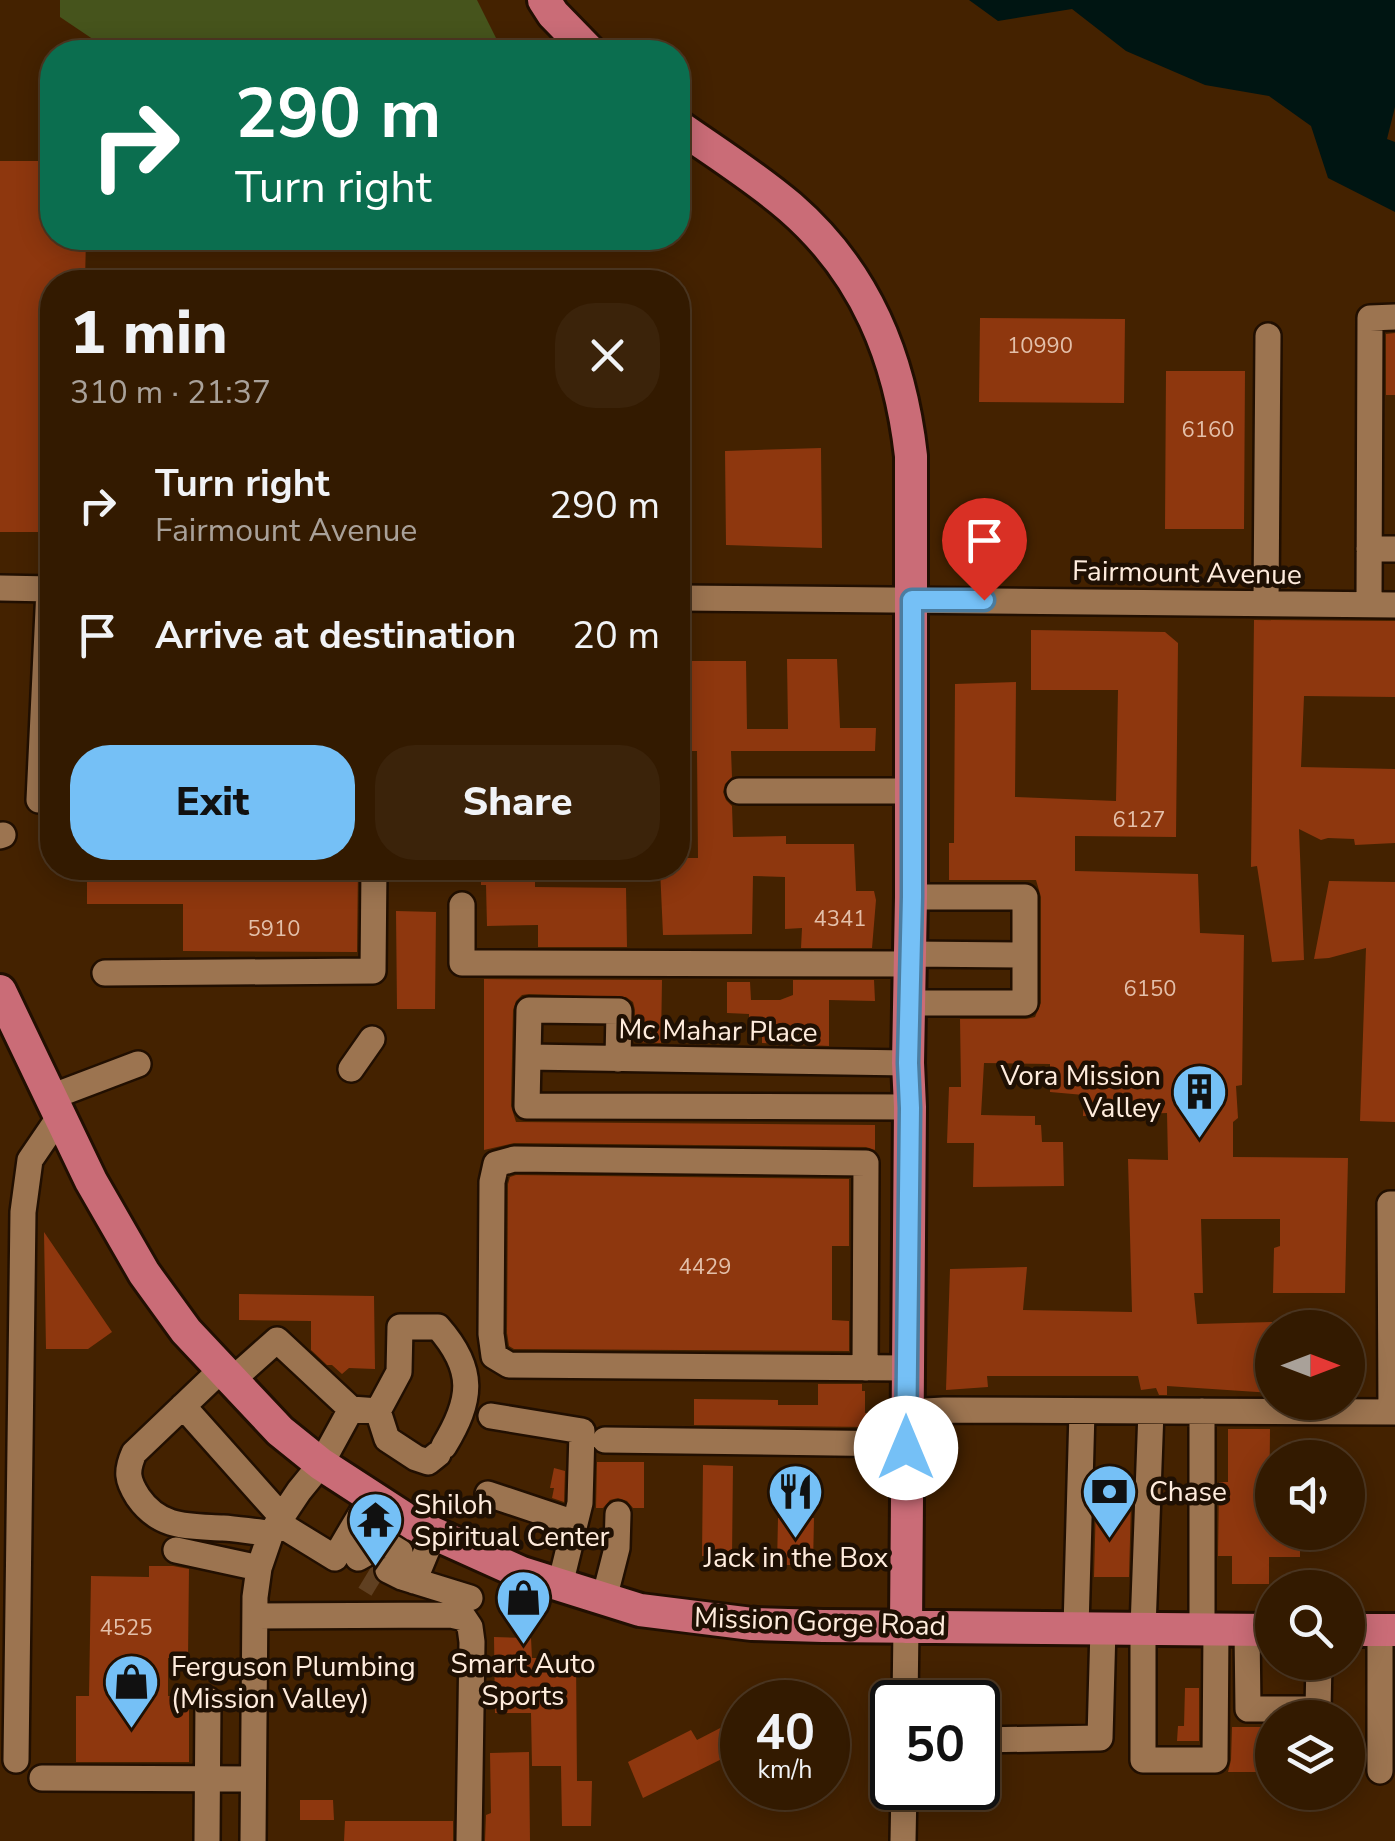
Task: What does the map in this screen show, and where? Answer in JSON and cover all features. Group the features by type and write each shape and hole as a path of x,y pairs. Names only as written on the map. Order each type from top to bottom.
{"main road":[{"path":"544,0 578,40"},
{"path":"690,135 789,206 825,242 861,289 876,318 906,412 912,456 906,1626"},
{"name":"Mission Gorge Road","path":"0,991 91,1181 144,1273 186,1331 280,1431 371,1498 416,1525 522,1573 640,1610 752,1624 1234,1629"}],"street":[{"path":"1368,604 1382,549 1370,318 1395,318"},
{"path":"1266,603 1268,336"},
{"path":"0,588 40,589"},
{"name":"Fairmount Avenue","path":"690,598 1395,604"},
{"path":"39,800 40,781"},
{"path":"740,791 911,792"},
{"path":"106,973 374,972 374,880"},
{"path":"910,1003 1025,1003 1025,898 912,897"},
{"path":"462,905 462,963 1025,955"},
{"path":"618,1059 619,1011 529,1010 527,1106 910,1108"},
{"path":"351,1069 372,1040"},
{"name":"Mc Mahar Place","path":"528,1057 908,1063"},
{"path":"16,1760 23,1212 30,1160 55,1106 138,1064"},
{"path":"906,1368 508,1365 494,1356 491,1334 492,1182 496,1164 514,1159 909,1164"},
{"path":"864,1368 866,1162"},
{"path":"605,1440 906,1428 944,1410 1393,1412 1390,1204 1395,1204"},
{"path":"866,1254 908,1253"},
{"path":"400,1327 438,1327 454,1347 464,1371 465,1387 460,1420 441,1450 428,1462 416,1458 387,1439 378,1411 399,1372 400,1327"},
{"path":"277,1524 189,1528 160,1518 141,1501 126,1472 134,1453 183,1406 278,1340 352,1409 378,1411"},
{"path":"183,1406 277,1524 335,1558 462,1596 470,1550"},
{"path":"253,1841 259,1568 277,1524 322,1464 352,1409"},
{"path":"1000,1740 1100,1738 1090,1628 1082,1411"},
{"path":"1151,1411 1142,1628 1143,1760 1215,1760 1234,1629"},
{"path":"1202,1411 1248,1709 1318,1709 1318,1680"},
{"path":"492,1416 582,1431 580,1503 560,1585"},
{"path":"488,1494 575,1523"},
{"path":"371,1498 377,1570"},
{"path":"604,1599 617,1548 618,1514"},
{"path":"377,1570 434,1533"},
{"path":"176,1550 259,1568"},
{"path":"255,1616 464,1618 470,1626 472,1642 469,1841"},
{"path":"905,1680 906,1626"},
{"path":"1374,1630 1380,1771"},
{"path":"206,1841 208,1700"},
{"path":"42,1778 253,1779"},
{"path":"903,1841 904,1810"}],"green space":[{"path":"60,0 477,0 497,40 94,40 60,17"}],"shaded area":[{"path":"969,0 1395,0 1395,107 1387,139 1395,142 1395,212 1328,178 1311,126 1269,96 1205,85 1126,51 1072,9 998,21"}],"building":[{"path":"0,161 40,161 40,250 86,250 85,270 40,270 40,532 0,532"},
{"path":"980,318 1125,319 1124,403 979,402"},
{"path":"1395,333 1395,395 1386,395 1386,334"},
{"path":"1166,371 1245,371 1244,529 1165,529"},
{"path":"821,448 822,548 726,545 725,451"},
{"path":"1254,620 1395,621 1395,697 1304,696 1301,767 1395,769 1395,843 1355,845 1354,839 1321,840 1299,829 1304,960 1272,962 1257,866 1251,867"},
{"path":"1031,630 1165,632 1178,643 1176,837 1075,836 1075,871 1198,874 1200,933 1244,935 1242,1085 1236,1086 1238,1118 1233,1122 1233,1157 1348,1158 1345,1293 1273,1293 1274,1248 1280,1246 1280,1219 1201,1219 1203,1293 1194,1293 1197,1324 1255,1322 1255,1392 1167,1386 1167,1395 1159,1395 1156,1388 1141,1390 1138,1376 987,1376 988,1387 946,1390 950,1269 1027,1267 1023,1310 1132,1312 1128,1159 1168,1160 1167,1113 1083,1116 1084,1095 1050,1092 1050,1064 984,1063 981,1115 1035,1116 1035,1125 1041,1125 1042,1142 1063,1142 1064,1186 973,1187 974,1143 947,1143 949,1087 961,1087 960,1019 1026,1019 1035,1017 1041,1003 1041,897 1036,880 949,880 949,843 954,843 955,684 1016,682 1015,797 1116,801 1118,690 1031,690"},
{"path":"787,659 837,659 840,728 876,728 875,751 731,751 732,777 723,792 732,806 733,837 786,836 786,844 854,844 856,891 874,891 876,900 872,948 801,948 802,928 785,929 785,877 753,876 752,934 663,935 661,880 690,880 690,858 698,858 697,751 690,751 690,661 746,661 747,729 788,729"},
{"path":"87,880 358,880 357,952 183,951 183,904 87,904"},
{"path":"481,880 535,880 535,887 626,888 627,947 538,947 538,925 487,926 486,885 481,885"},
{"path":"1329,881 1395,882 1395,1122 1360,1121 1366,948 1314,959"},
{"path":"396,911 436,912 435,1009 397,1009"},
{"path":"484,979 662,980 661,1043 635,1042 635,1010 626,997 522,995 513,1010 511,1106 516,1122 875,1125 875,1150 514,1143 484,1150"},
{"path":"793,980 874,980 875,1001 829,1000 829,1046 762,1043 762,1035 749,1036 749,1014 727,1013 727,982 750,982 751,1000 780,1000 793,995"},
{"path":"510,1177 849,1179 849,1246 832,1246 832,1320 849,1321 849,1351 514,1349 509,1346 507,1333 508,1184"},
{"path":"44,1232 112,1332 88,1349 46,1349"},
{"path":"239,1294 374,1296 375,1369 349,1368 342,1374 327,1365 311,1350 311,1321 239,1320"},
{"path":"818,1384 862,1384 869,1427 694,1425 694,1399 778,1400 778,1405 818,1405"},
{"path":"1228,1429 1270,1429 1270,1440 1255,1440 1255,1550 1300,1550 1300,1557 1269,1557 1269,1570 1255,1570 1255,1584 1232,1584 1232,1556 1218,1556 1219,1482 1228,1482"},
{"path":"597,1462 644,1462 644,1508 633,1508 618,1498 596,1508"},
{"path":"703,1465 733,1466 732,1557 702,1556"},
{"path":"554,1468 565,1471 564,1502 552,1498"},
{"name":"Chase","path":"1096,1503 1131,1503 1129,1577 1094,1577"},
{"path":"778,1518 814,1518 813,1565 777,1565"},
{"path":"149,1566 189,1569 188,1658 168,1658 168,1696 189,1696 189,1762 76,1762 76,1696 89,1696 91,1576 149,1577"},
{"path":"494,1637 531,1638 532,1658 576,1658 577,1781 592,1781 591,1826 562,1826 561,1766 532,1766 531,1713 495,1713"},
{"path":"1185,1688 1199,1688 1199,1741 1177,1741 1178,1726 1184,1726"},
{"path":"1232,1727 1255,1727 1255,1772 1228,1772"},
{"path":"720,1728 720,1760 643,1798 628,1762 691,1730 697,1740"},
{"path":"529,1752 530,1841 485,1841 486,1815 491,1813 490,1753"},
{"path":"300,1800 333,1800 334,1820 300,1820"},
{"path":"345,1821 453,1821 453,1841 344,1841"}],"tunnel":[{"path":"365,1577 378,1585"}],"place":[{"name":"Vora Mission Valley","path":"1200,1140"},
{"name":"Jack in the Box","path":"796,1540"},
{"name":"Chase","path":"1110,1540"},
{"name":"Shiloh Spiritual Center","path":"375,1569"},
{"name":"Smart Auto Sports","path":"523,1646"},
{"name":"Ferguson Plumbing (Mission Valley)","path":"132,1731"}],"route":[{"path":"906,1448 912,600 984,600"}]}
